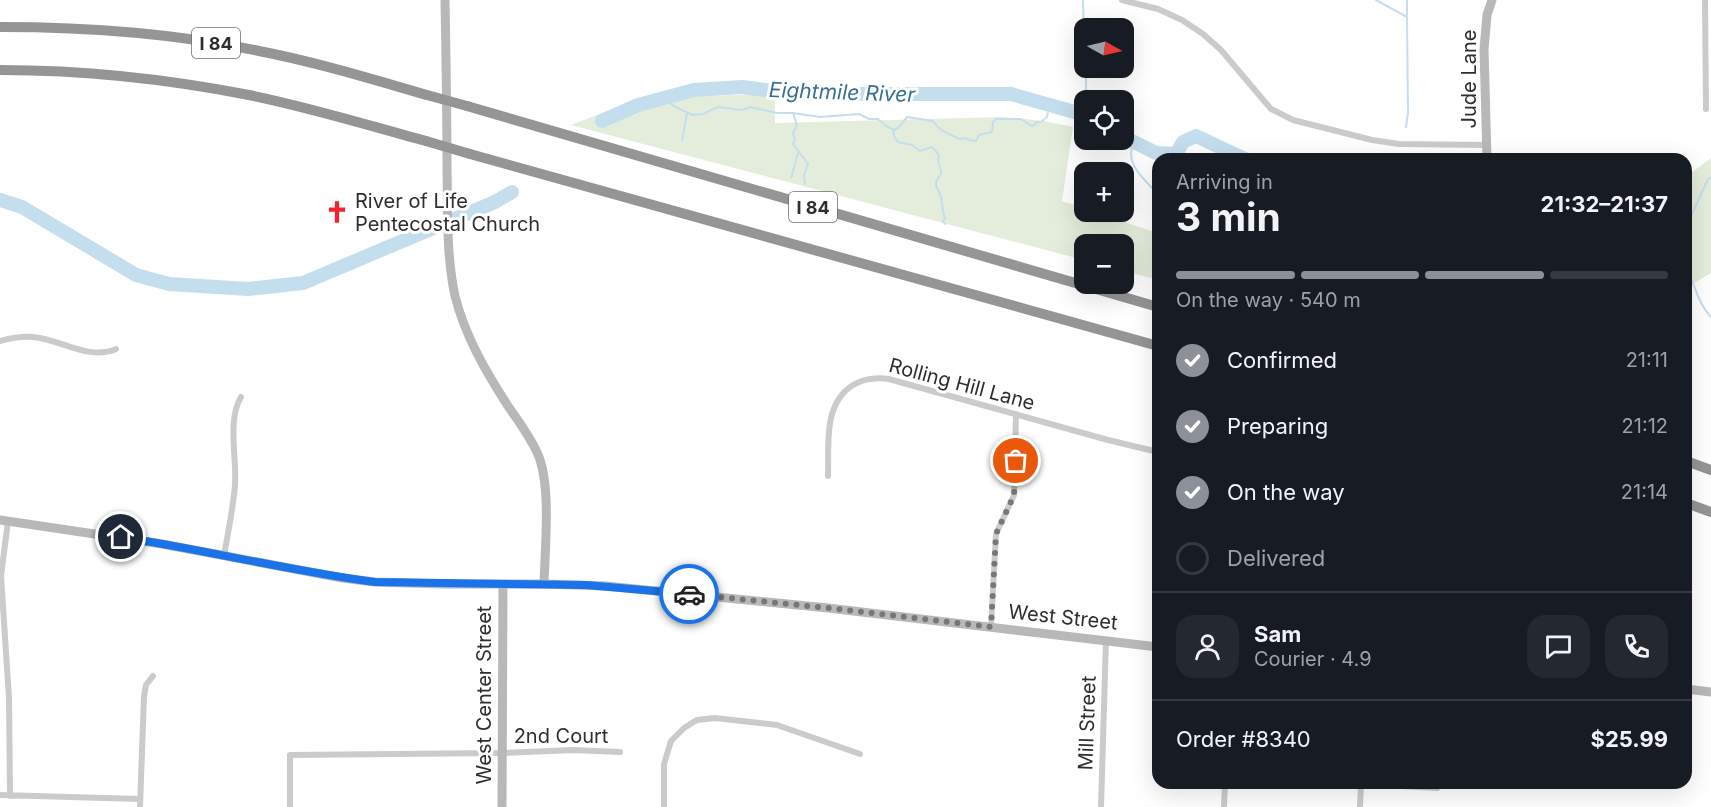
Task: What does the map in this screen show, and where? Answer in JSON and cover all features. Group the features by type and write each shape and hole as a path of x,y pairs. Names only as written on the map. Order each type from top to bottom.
{"highway":[{"name":"I 84","path":"0,27 103,30 219,43 305,61 1152,305"},
{"name":"I 84","path":"0,70 100,74 157,80 213,88 286,103 1152,344"},
{"path":"1692,463 1711,470"},
{"path":"1692,498 1711,505"},
{"path":"1692,505 1711,512"}],"main road":[{"path":"446,0 448,231 451,274 470,341 539,457 546,495 544,584"},
{"name":"Jude Lane","path":"1487,153 1484,49 1487,15 1492,0"},
{"name":"West Street","path":"4,521 162,544 342,578 375,582 606,586 828,608 1152,646"},
{"name":"West Center Street","path":"502,807 503,584"},
{"path":"1692,690 1711,692"}],"street":[{"path":"1122,0 1158,9 1182,20 1203,34 1221,50 1270,109 1293,120 1372,140 1399,144 1487,145"},
{"path":"1705,0 1706,109"},
{"path":"0,341 33,337 96,353 107,353 116,349"},
{"name":"Rolling Hill Lane","path":"828,476 830,422 833,409 848,389 867,379 878,377 1152,451"},
{"path":"224,556 235,489 234,419 236,406 241,397"},
{"path":"991,627 996,534 1014,495 1016,414"},
{"path":"4,521 1,576 9,698 10,796"},
{"name":"Mill Street","path":"1101,807 1106,640"},
{"path":"140,807 144,696 146,685 153,676"},
{"path":"664,807 664,764 671,741 684,728 697,720 715,718 777,724 860,754"},
{"name":"2nd Court","path":"290,807 290,755 573,750 620,752"},
{"path":"1224,807 1225,789"},
{"path":"1360,807 1361,789"},
{"path":"0,795 140,799"}],"green space":[{"path":"775,94 775,123 1002,117 1044,121 1073,127 1062,201 1074,205 1074,222 1124,222 1152,231 1152,278 1134,274 1134,234 1074,234 1074,257 571,125 628,103 669,97"},
{"path":"1711,158 1711,273 1692,284 1692,172"}],"waterway":[{"path":"1083,0 1083,18"},
{"path":"1376,0 1407,17 1408,113 1406,127"},
{"path":"1407,0 1407,15"},
{"path":"1086,78 1086,90"},
{"name":"Eightmile River","path":"602,121 638,105 694,90 742,87 795,94 1011,94 1074,112"},
{"path":"665,98 674,106 692,115 703,114 718,107 742,110 750,107 777,113 820,117 859,114 869,119 878,119 894,130 907,117 933,121 942,130 959,139 966,138 976,141 979,135 992,132 993,122 996,119 1021,119 1033,126 1047,117 1049,105"},
{"path":"793,113 797,125 793,133 795,139 793,144 808,164 804,175 805,184"},
{"path":"682,140 687,114"},
{"path":"893,129 898,142 912,145 920,151 932,147 939,155 941,174 936,185 941,197 945,224"},
{"name":"Eightmile River","path":"1177,153 1183,142 1196,136 1232,153"},
{"name":"Eightmile River","path":"1134,142 1156,153"},
{"path":"1131,150 1133,164 1152,188"},
{"path":"791,178 798,153"},
{"name":"Eightmile River","path":"1692,214 1711,177"},
{"name":"Eightmile River","path":"0,200 22,207 136,275 169,284 248,289 303,283 495,202 512,192"},
{"path":"1692,281 1703,307 1711,317"}],"way so far":[{"path":"689,594 991,627 994,545 1000,524 1014,495 1016,461"}],"place":[{"name":"River of Life Pentecostal Church","path":"337,212"}],"route":[{"path":"121,537 342,578 375,582 586,585 689,594"}]}
